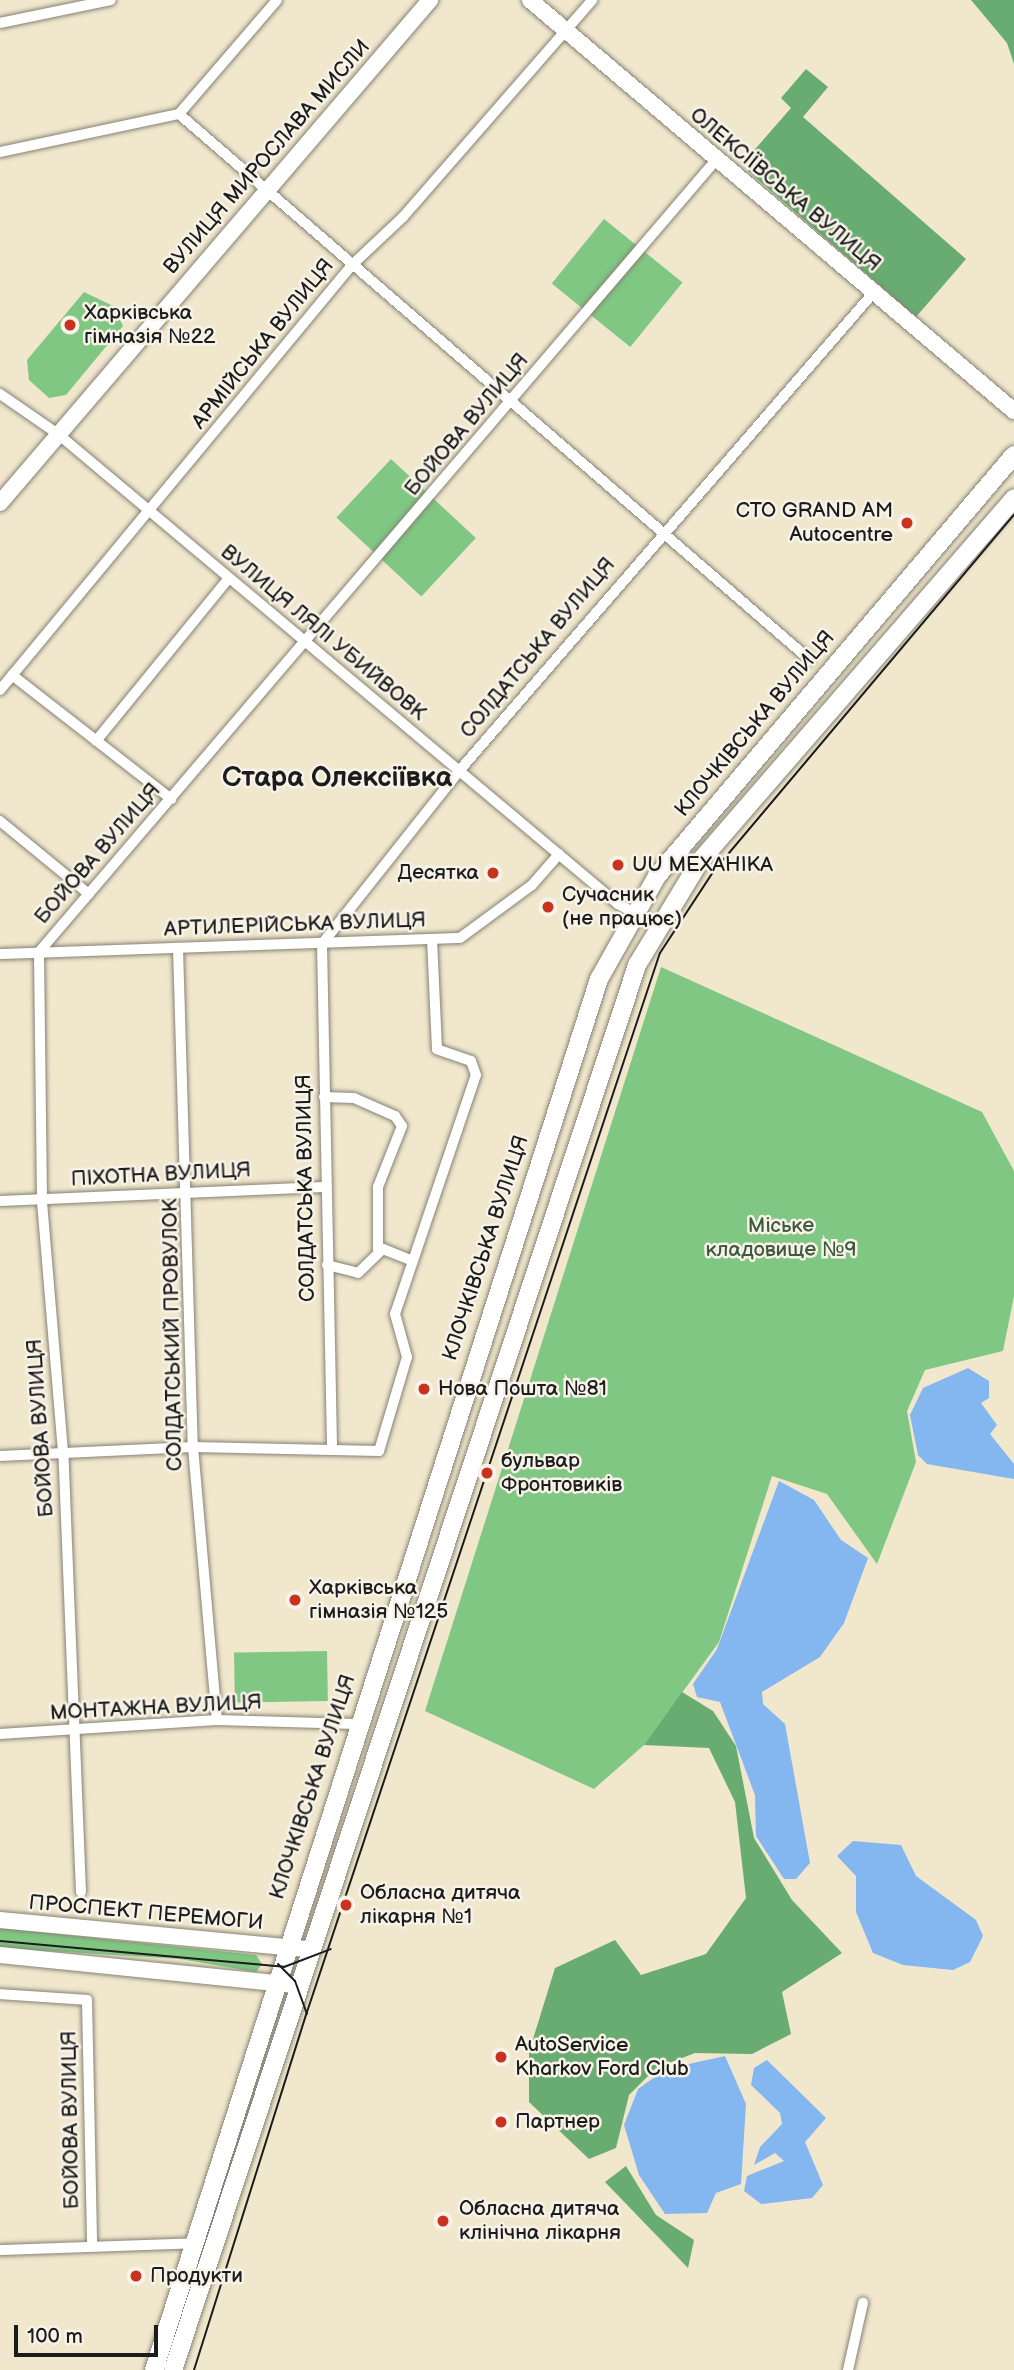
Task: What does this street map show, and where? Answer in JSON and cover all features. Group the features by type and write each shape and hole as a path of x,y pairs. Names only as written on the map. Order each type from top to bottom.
{"main road":[{"name":"КЛОЧКІВСЬКА ВУЛИЦЯ","path":"154,2370 289,1947 356,1724 574,1049 633,912 723,797 1014,455"},
{"path":"173,2370 603,1052 657,925 700,861 1014,498"}],"street":[{"path":"0,23 111,0"},
{"path":"0,152 179,114 277,0"},
{"name":"ВУЛИЦЯ МИРОСЛАВА МИСЛИ","path":"0,503 430,0"},
{"name":"ОЛЕКСІЇВСЬКА ВУЛИЦЯ","path":"530,0 715,161 1014,411"},
{"name":"АРМІЙСЬКА ВУЛИЦЯ","path":"0,690 149,514 352,265 592,0"},
{"path":"179,114 810,660"},
{"name":"БОЙОВА ВУЛИЦЯ","path":"81,1892 63,1452 42,1200 38,952 306,643 715,161"},
{"name":"СОЛДАТСЬКА ВУЛИЦЯ","path":"332,1446 324,1187 322,944 459,771 662,532 688,512 874,292"},
{"name":"ВУЛИЦЯ ЛЯЛІ УБИЙВОВК","path":"0,394 58,434 149,514 559,854 633,912 657,925"},
{"path":"96,741 228,579"},
{"path":"12,675 171,799"},
{"path":"0,821 89,894"},
{"name":"АРТИЛЕРІЙСЬКА ВУЛИЦЯ","path":"0,954 322,944 469,936 559,854"},
{"path":"0,1455 193,1447 332,1446 367,1455 383,1445 407,1357 396,1314 476,1075 471,1061 437,1049 432,939"},
{"name":"СОЛДАТСЬКИЙ ПРОВУЛОК","path":"178,948 189,1193 193,1447 217,1720"},
{"path":"324,1097 354,1098 395,1115 402,1126 378,1187 378,1250 358,1273 327,1265"},
{"name":"ПІХОТНА ВУЛИЦЯ","path":"0,1201 324,1187"},
{"path":"378,1250 413,1261"},
{"name":"МОНТАЖНА ВУЛИЦЯ","path":"0,1734 76,1732 217,1720 356,1724"},
{"name":"ПРОСПЕКТ ПЕРЕМОГИ","path":"0,1920 309,1949"},
{"path":"0,1955 298,1985"},
{"name":"БОЙОВА ВУЛИЦЯ","path":"0,1994 83,1996 92,2245"},
{"path":"0,2249 216,2242"},
{"path":"848,2370 863,2303"}],"green space":[{"path":"971,0 1014,0 1014,64 1007,43"},
{"path":"806,69 828,87 803,117 966,259 916,317 748,171 757,161 750,155 791,108 781,98"},
{"path":"604,219 682,283 630,347 552,284"},
{"path":"84,292 113,306 123,326 66,395 49,398 29,380 27,360"},
{"path":"391,459 476,538 421,597 336,518"},
{"name":"Міське кладовище №9","path":"661,967 982,1112 1014,1171 1014,1296 1003,1351 925,1370 907,1411 916,1462 877,1564 827,1494 772,1476 719,1642 644,1745 594,1789 425,1711"},
{"path":"327,1651 328,1701 235,1703 234,1653"},
{"path":"682,1692 713,1711 736,1746 754,1838 792,1900 842,1953 782,1992 791,2034 752,2054 695,2053 656,2068 629,2095 616,2148 589,2159 529,2102 529,2052 555,1968 615,1940 641,1975 706,1954 746,1898 735,1802 709,1748 644,1745"},
{"path":"0,1928 256,1955 262,1964 256,1972 180,1959 0,1948"},
{"path":"626,2166 656,2215 694,2240 688,2268 605,2182"}],"water":[{"path":"968,1368 989,1381 989,1398 981,1403 997,1425 990,1434 1014,1464 1014,1479 927,1464 918,1455 910,1415 923,1388"},
{"path":"779,1481 814,1500 841,1540 868,1558 844,1623 820,1657 762,1692 763,1704 785,1724 810,1863 796,1879 784,1879 756,1836 755,1795 720,1702 697,1697 693,1684 717,1649"},
{"path":"853,1841 901,1845 916,1876 976,1920 983,1936 970,1962 953,1970 903,1965 873,1953 856,1912 856,1876 837,1856"},
{"path":"725,2056 746,2104 741,2184 716,2193 707,2213 665,2214 639,2175 624,2125 638,2089 666,2069"},
{"path":"767,2060 826,2118 805,2142 823,2185 812,2198 761,2204 744,2191 747,2176 784,2161 775,2153 754,2165 760,2147 782,2124 780,2113 751,2085 754,2068"}],"tram line":[{"path":"194,2370 307,2012 660,953 713,872 1014,515"},
{"path":"0,1941 284,1967 331,1949"},
{"path":"278,1964 295,1981 307,2014"}],"place":[{"name":"Харківська гімназія №22","path":"70,325"},
{"name":"СТО GRAND AM Autocentre","path":"907,523"},
{"name":"UU МЕХАНІКА","path":"618,865"},
{"name":"Десятка","path":"493,873"},
{"name":"Сучасник (не працює)","path":"548,907"},
{"name":"Нова Пошта №81","path":"424,1389"},
{"name":"бульвар Фронтовиків","path":"487,1473"},
{"name":"Харківська гімназія №125","path":"295,1600"},
{"name":"Обласна дитяча лікарня №1","path":"346,1905"},
{"name":"AutoService Kharkov Ford Club","path":"501,2057"},
{"name":"Партнер","path":"501,2122"},
{"name":"Обласна дитяча клінічна лікарня","path":"443,2221"},
{"name":"Продукти","path":"136,2276"}],"district":[{"name":"Стара Олексіївка","path":"337,778"}]}
